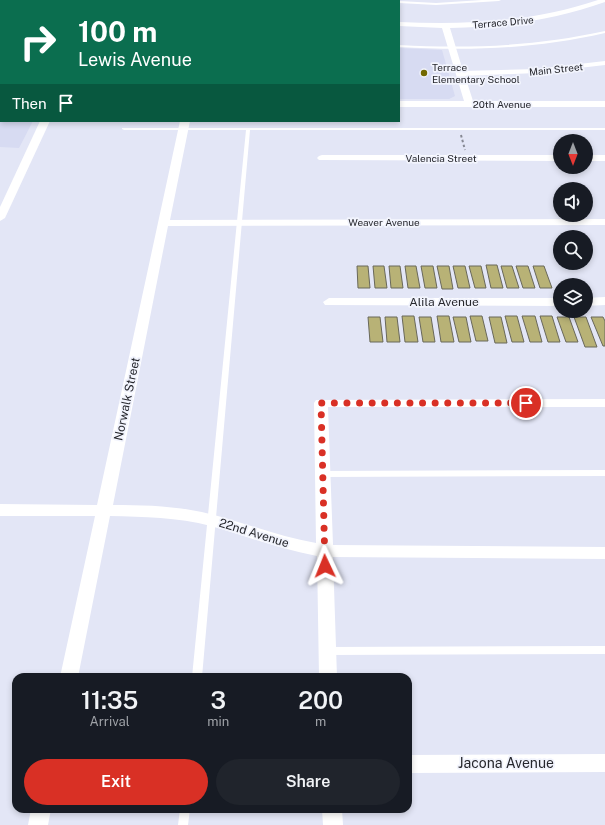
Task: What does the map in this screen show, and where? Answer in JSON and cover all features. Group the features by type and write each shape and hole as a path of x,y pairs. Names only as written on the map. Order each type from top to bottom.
{"street":[{"name":"Terrace Drive","path":"400,24 445,25 501,23 539,18 576,10 605,0"},
{"path":"445,25 469,104"},
{"name":"Main Street","path":"459,74 536,72 605,63"},
{"name":"20th Avenue","path":"400,104 605,104"},
{"path":"0,218 45,122"},
{"name":"Norwalk Street","path":"70,673 184,125"},
{"name":"Valencia Street","path":"322,158 553,158"},
{"path":"593,158 604,159"},
{"name":"Weaver Avenue","path":"164,223 605,222"},
{"name":"Alila Avenue","path":"329,302 553,302"},
{"path":"593,302 605,302"},
{"path":"328,673 321,403 605,403"},
{"name":"22nd Avenue","path":"0,510 162,511 210,520 287,544 325,551 605,553"},
{"name":"Jacona Avenue","path":"412,764 605,763"},
{"path":"38,825 40,813"},
{"path":"332,813 333,825"}],"lane":[{"path":"400,2 436,4 499,0"},
{"path":"400,46 452,48 524,46 557,42 605,32"},
{"path":"124,129 184,125 248,129 605,129"},
{"path":"196,673 248,129"},
{"path":"323,474 605,474"},
{"path":"328,651 605,650"},
{"path":"183,825 184,813"}],"shaded area":[{"name":"Terrace Elementary School","path":"400,48 442,50 455,96 449,99 400,99"},
{"path":"0,122 32,122 19,148 0,147"}],"building":[{"path":"486,265 497,265 503,288 491,288"},
{"path":"357,266 368,266 370,288 358,288"},
{"path":"373,266 384,266 387,288 375,288"},
{"path":"389,266 400,266 403,288 391,288"},
{"path":"405,266 416,266 420,288 408,288"},
{"path":"421,266 433,266 437,288 425,288"},
{"path":"437,266 449,266 453,289 442,289"},
{"path":"453,266 465,266 470,288 458,288"},
{"path":"469,266 481,266 486,288 475,288"},
{"path":"501,266 512,266 519,288 507,288"},
{"path":"516,266 528,266 535,288 523,288"},
{"path":"533,266 544,266 552,288 540,288"},
{"path":"402,316 414,316 418,342 405,342"},
{"path":"437,316 449,316 454,342 441,342"},
{"path":"470,316 482,316 488,341 476,341"},
{"path":"505,316 517,316 524,342 512,342"},
{"path":"522,316 535,316 542,342 530,342"},
{"path":"540,316 552,316 560,342 548,342"},
{"path":"368,317 380,317 383,342 370,342"},
{"path":"385,317 397,317 400,342 387,342"},
{"path":"419,317 431,317 435,342 423,342"},
{"path":"453,317 466,317 471,342 459,342"},
{"path":"489,317 501,317 507,343 495,343"},
{"path":"593,317 603,317 605,321 605,346 603,346 591,318"},
{"path":"557,318 569,318 578,342 566,342"},
{"path":"574,318 586,318 597,347 585,347"}],"place":[{"name":"Terrace Elementary School","path":"424,73"}],"route":[{"path":"325,566 321,403 526,403"}]}
